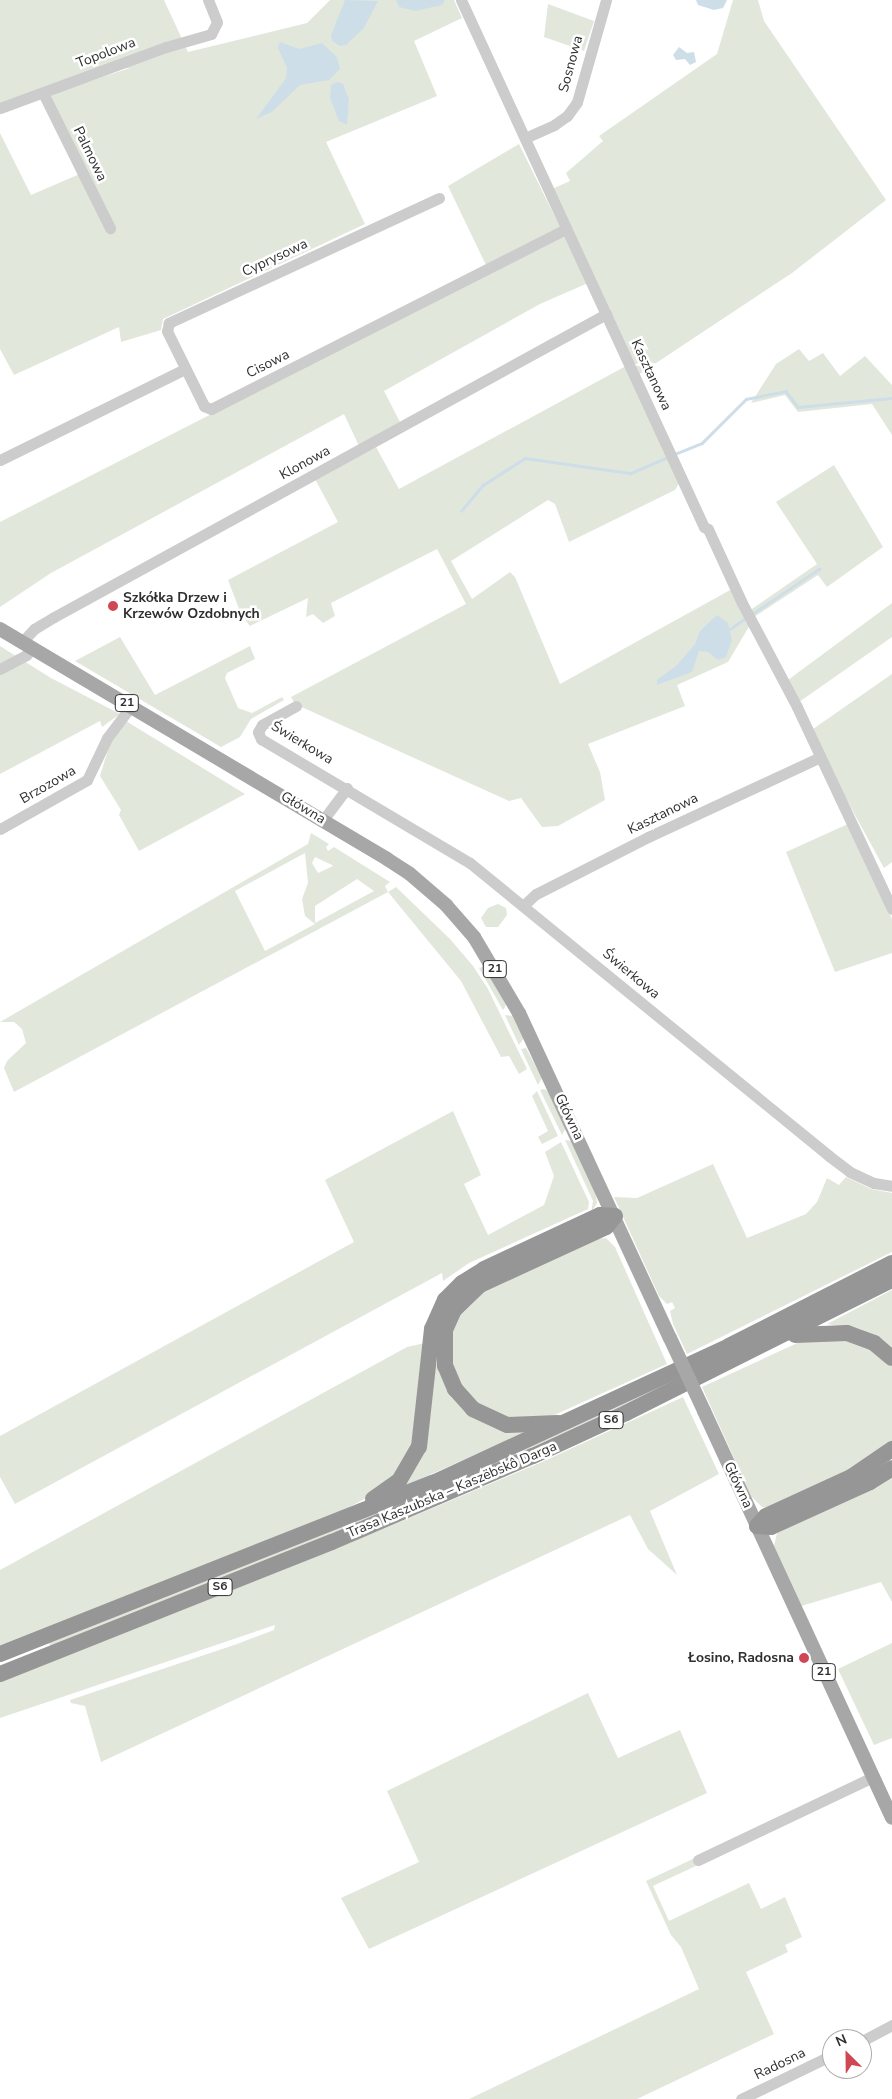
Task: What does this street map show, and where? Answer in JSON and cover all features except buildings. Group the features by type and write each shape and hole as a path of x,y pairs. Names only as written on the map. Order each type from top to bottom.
{"highway":[{"path":"306,1535 390,1489 414,1460 424,1420 432,1329 439,1310 453,1290 484,1269 591,1219 600,1215 615,1216"},
{"path":"571,1421 507,1425 473,1409 455,1389 447,1372 443,1354 445,1330 454,1310 480,1285 606,1227 615,1216"},
{"name":"Trasa Kaszubska – Kaszëbskô Darga","path":"0,1654 306,1535 571,1421 729,1346 892,1263"},
{"name":"Trasa Kaszubska – Kaszëbskô Darga","path":"0,1674 439,1497 626,1413 892,1280"},
{"path":"780,1337 822,1332 847,1332 874,1343 892,1358"},
{"path":"757,1526 766,1516 865,1469 892,1449"},
{"path":"757,1526 771,1527 870,1482 892,1468"}],"main road":[{"name":"Główna","path":"0,629 323,820 410,874 446,905 474,937 519,1012 892,1818"}],"street":[{"name":"Topolowa","path":"0,108 166,47 202,39 211,34 217,22 208,0"},
{"name":"Kasztanowa","path":"461,0 704,527 708,529 892,909"},
{"name":"Sosnowa","path":"525,138 554,125 567,116 577,102 606,0"},
{"name":"Palmowa","path":"43,93 110,228"},
{"name":"Cyprysowa","path":"185,369 167,331 169,323 439,198"},
{"name":"Cisowa","path":"185,369 204,406 212,409 566,229"},
{"name":"Klonowa","path":"0,669 26,655 27,645 34,629 54,617 606,314"},
{"path":"0,460 185,369"},
{"name":"Brzozowa","path":"0,829 87,780 107,738 132,706"},
{"name":"Świerkowa","path":"296,706 262,724 258,732 261,739 443,843 524,905 829,1156 850,1172 874,1183 892,1186"},
{"name":"Kasztanowa","path":"524,905 536,894 648,837 820,758"},
{"path":"323,820 347,788"},
{"path":"698,1860 873,1778"},
{"path":"872,2036 892,2025"},
{"name":"Radosna","path":"745,2098 822,2060"}],"shaded area":[{"path":"0,0 164,0 188,52 307,23 330,0 454,0 462,18 414,41 437,96 326,142 365,224 163,319 161,330 121,342 119,327 14,375 0,349 0,133 31,195 82,173 44,96 130,68 90,70 0,104"},
{"path":"345,0 378,1 364,28 346,45 340,46 332,41 331,35"},
{"path":"396,0 445,0 442,5 415,11 399,7"},
{"path":"696,0 727,0 723,8 714,10 698,5"},
{"path":"733,0 758,0 764,21 886,200 792,273 638,375 552,189 570,181 566,173 603,141 599,136 717,54"},
{"path":"548,4 594,21 584,51 544,37"},
{"path":"280,42 299,49 322,43 337,57 340,69 329,80 300,85 272,112 256,119 286,78 287,68 278,48"},
{"path":"679,47 687,53 694,52 696,62 690,65 685,59 676,60 673,55"},
{"path":"337,82 343,84 349,99 347,125 339,121 330,98 331,85"},
{"path":"519,144 560,227 486,265 448,186"},
{"path":"564,234 588,283 540,304 384,391 400,422 359,446 344,414 51,573 0,607 0,522"},
{"path":"799,349 809,361 823,353 840,376 865,356 892,385 892,435 872,404 798,412 785,395 751,403 776,364"},
{"path":"626,366 679,483 675,490 569,542 555,504 548,500 451,561 472,599 510,572 515,577 560,684 732,589 750,625 728,662 677,685 685,706 588,744 600,772 605,800 558,826 542,827 521,798 509,801 295,704 291,697 466,604 437,549 331,603 335,616 323,623 313,614 306,617 308,598 250,626 241,614 228,580 338,522 315,479 376,447 399,489"},
{"path":"834,465 883,547 827,587 818,575 754,617 749,611 817,564 776,502"},
{"path":"892,603 892,637 799,702 788,680"},
{"path":"717,615 728,623 732,640 726,657 718,660 708,652 699,651 692,672 657,685 657,680 677,665 695,644 700,631"},
{"path":"120,637 155,695 250,646 255,659 227,673 225,678 238,708 252,713 282,697 284,700 251,719 240,737 221,747 75,661"},
{"path":"0,646 51,678 120,714 102,727 100,721 0,774"},
{"path":"892,674 892,862 884,868 838,784 813,729"},
{"path":"126,721 245,794 139,851 119,815 121,810 100,776 110,743"},
{"path":"848,824 892,919 892,953 835,972 786,852"},
{"path":"311,833 329,844 326,847 328,851 334,847 390,882 385,886 388,892 14,1092 4,1068 7,1061 26,1043 22,1029 14,1022 0,1022 308,844","holes":["305,853 308,883 302,899 305,916 315,924 265,951 235,891","315,857 332,865 333,866 318,873 312,863","357,879 374,891 315,923 315,906"]},
{"path":"396,887 450,939 473,966 488,989 527,1069 519,1074 509,1056 501,1057 461,981 388,892"},
{"path":"498,904 506,908 507,915 498,927 486,927 481,918 488,908"},
{"path":"485,966 506,1005 503,1010 479,968"},
{"path":"505,1015 513,1016 524,1038 519,1045"},
{"path":"526,1048 542,1078 538,1085 521,1049"},
{"path":"540,1090 548,1091 566,1128 562,1135"},
{"path":"537,1091 558,1136 542,1144 538,1137 548,1131 532,1096"},
{"path":"453,1111 481,1175 464,1184 488,1235 544,1205 554,1176 545,1152 561,1142 589,1202 588,1209 469,1263 443,1281 442,1273 15,1504 0,1477 0,1436 354,1242 325,1180"},
{"path":"565,1140 572,1141 596,1195 597,1203 591,1213 593,1201"},
{"path":"713,1164 747,1238 806,1214 817,1202 827,1178 839,1185 846,1177 871,1189 892,1193 892,1252 687,1354 673,1324 670,1311 675,1308 672,1302 667,1304 659,1296 614,1197 637,1198"},
{"path":"606,1238 615,1247 667,1364 550,1417 502,1418 466,1396 449,1359 454,1320 477,1294 597,1239"},
{"path":"892,1290 892,1349 860,1329 827,1324"},
{"path":"453,1303 446,1382 524,1433 400,1488 409,1475 435,1334"},
{"path":"806,1339 858,1340 892,1366 892,1441 875,1457 767,1508 762,1507 751,1496 702,1387"},
{"path":"425,1343 417,1426 404,1466 370,1496 344,1510 0,1646 0,1570 407,1347"},
{"path":"675,1378 677,1383 481,1473 51,1648 49,1643 379,1512"},
{"path":"683,1397 719,1474 650,1511 677,1575 648,1549 630,1515 101,1762 85,1706 71,1703 70,1700 237,1644 274,1630 275,1625 0,1718 0,1680 388,1527 542,1462"},
{"path":"892,1474 892,1602 881,1582 798,1607 774,1546 777,1533"},
{"path":"892,1643 892,1738 874,1745 838,1669"},
{"path":"588,1693 618,1758 680,1730 707,1793 369,1949 341,1898 419,1862 387,1791"},
{"path":"765,1825 768,1832 653,1886 669,1921 749,1883 761,1909 785,1897 802,1937 785,1945 788,1952 746,1972 774,2034 637,2099 469,2099 699,1989 681,1947 671,1935 646,1881"}],"waterway":[{"path":"675,454 702,443 746,399 786,391 798,407 892,398"},
{"path":"461,511 483,485 525,458 631,473 668,457"},
{"path":"752,614 819,569"},
{"path":"730,629 747,617"}],"place":[{"name":"Szkółka Drzew i Krzewów Ozdobnych","path":"113,606"},
{"name":"Łosino, Radosna","path":"804,1658"}]}
